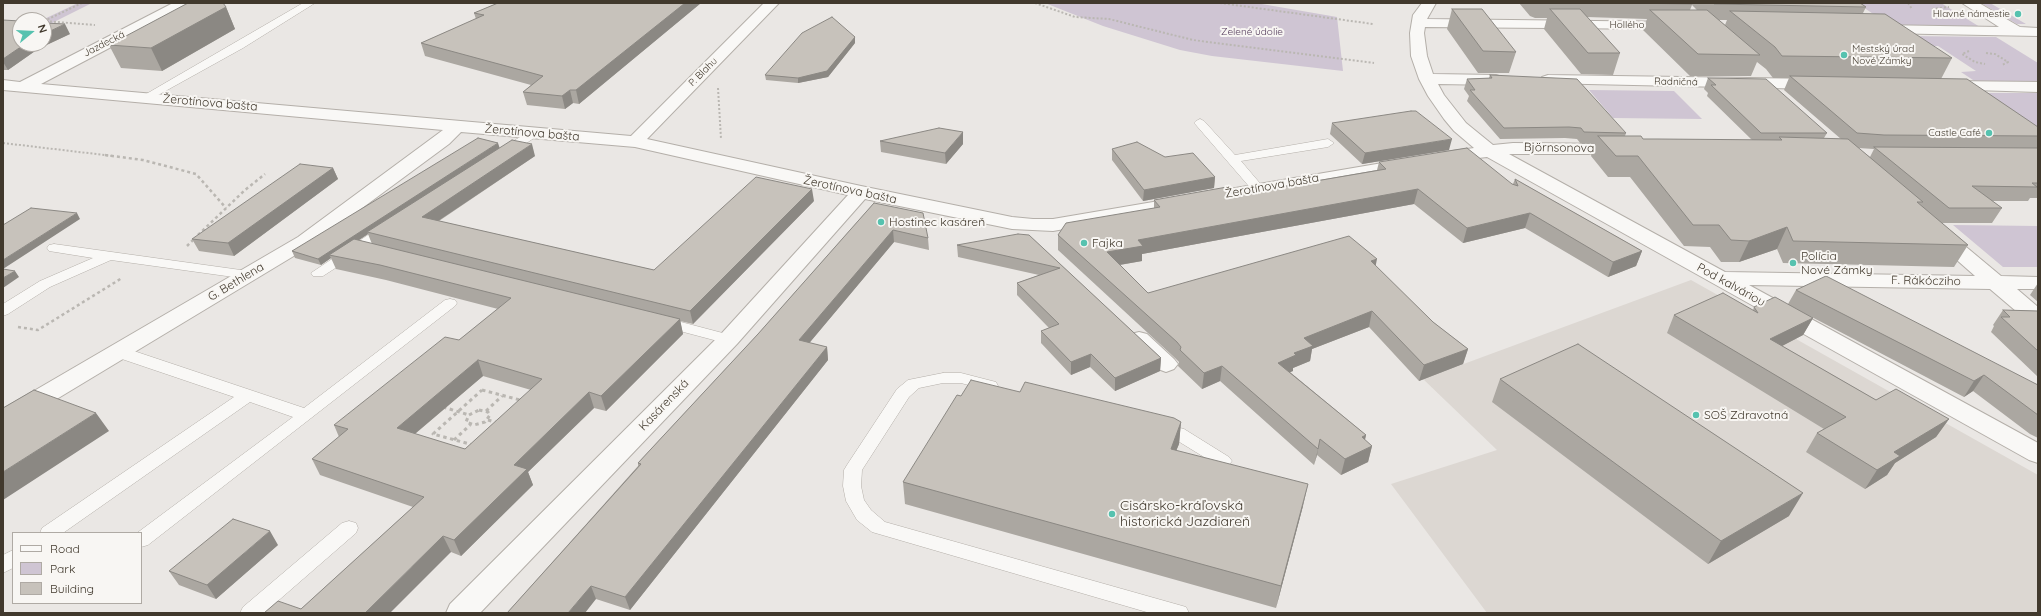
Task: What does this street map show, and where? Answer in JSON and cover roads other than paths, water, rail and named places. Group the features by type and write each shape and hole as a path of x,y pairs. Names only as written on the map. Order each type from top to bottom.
{"street":[{"name":"Jazdecká","path":"3,97 184,3"},
{"name":"P. Blahu","path":"635,142 772,3"},
{"path":"1418,23 1420,15 1429,3"},
{"path":"1969,3 2038,43"},
{"name":"Hollého","path":"1418,23 1688,25"},
{"name":"Pod kalváriou","path":"1418,23 1417,45 1427,79 1436,96 1450,115 1488,150 2038,454"},
{"path":"1870,25 1884,29 2038,32"},
{"path":"1884,29 1910,46"},
{"path":"1753,68 1766,84 1784,101"},
{"path":"1948,70 1999,104"},
{"path":"1427,79 1513,80"},
{"name":"Radničná","path":"1536,80 1830,84"},
{"name":"Žerotínova bašta","path":"3,85 635,142 861,192 1012,223 1033,225 1052,224 1488,150"},
{"path":"1934,86 2038,87"},
{"name":"G. Bethlena","path":"3,420 305,241 443,140 457,126"},
{"name":"Björnsonova","path":"1488,150 1513,148 1640,149"},
{"name":"Kasárenská","path":"461,613 729,339 861,192"},
{"path":"1033,225 1032,235 1039,246"},
{"path":"1929,226 2038,318"},
{"name":"F. Rákócziho","path":"1718,278 2038,283"},
{"path":"1126,327 1166,364"}],"lane":[{"path":"147,97 239,46 310,3"},
{"path":"1200,123 1258,188"},
{"path":"492,160 533,134"},
{"path":"1233,159 1328,143"},
{"path":"318,273 398,221"},
{"path":"358,247 374,251"},
{"path":"54,248 248,275"},
{"path":"3,311 46,284 109,256"},
{"path":"142,539 306,415 450,303"},
{"path":"651,320 729,339"},
{"path":"119,352 306,415"},
{"path":"1008,390 961,378 943,378 914,384 903,393 853,470 852,486 855,501 864,515 880,527 902,534 1179,613"},
{"path":"50,532 248,395"},
{"path":"1147,425 1178,433 1223,461"},
{"path":"250,613 349,528"},
{"path":"3,565 12,559"}],"place":[{"name":"Hlavné námestie","path":"2018,14"},
{"name":"Mestský úrad Nové Zámky","path":"1844,55"},
{"name":"Castle Café","path":"1989,133"},
{"name":"Hostinec kasáreň","path":"881,222"},
{"name":"Fajka","path":"1084,243"},
{"name":"Polícia Nové Zámky","path":"1793,263"},
{"name":"SOŠ Zdravotná","path":"1696,415"},
{"name":"Cisársko-kráľovská historická Jazdiareň","path":"1112,514"}],"park label":[{"name":"Zelené údolie","path":"1252,32"}]}
